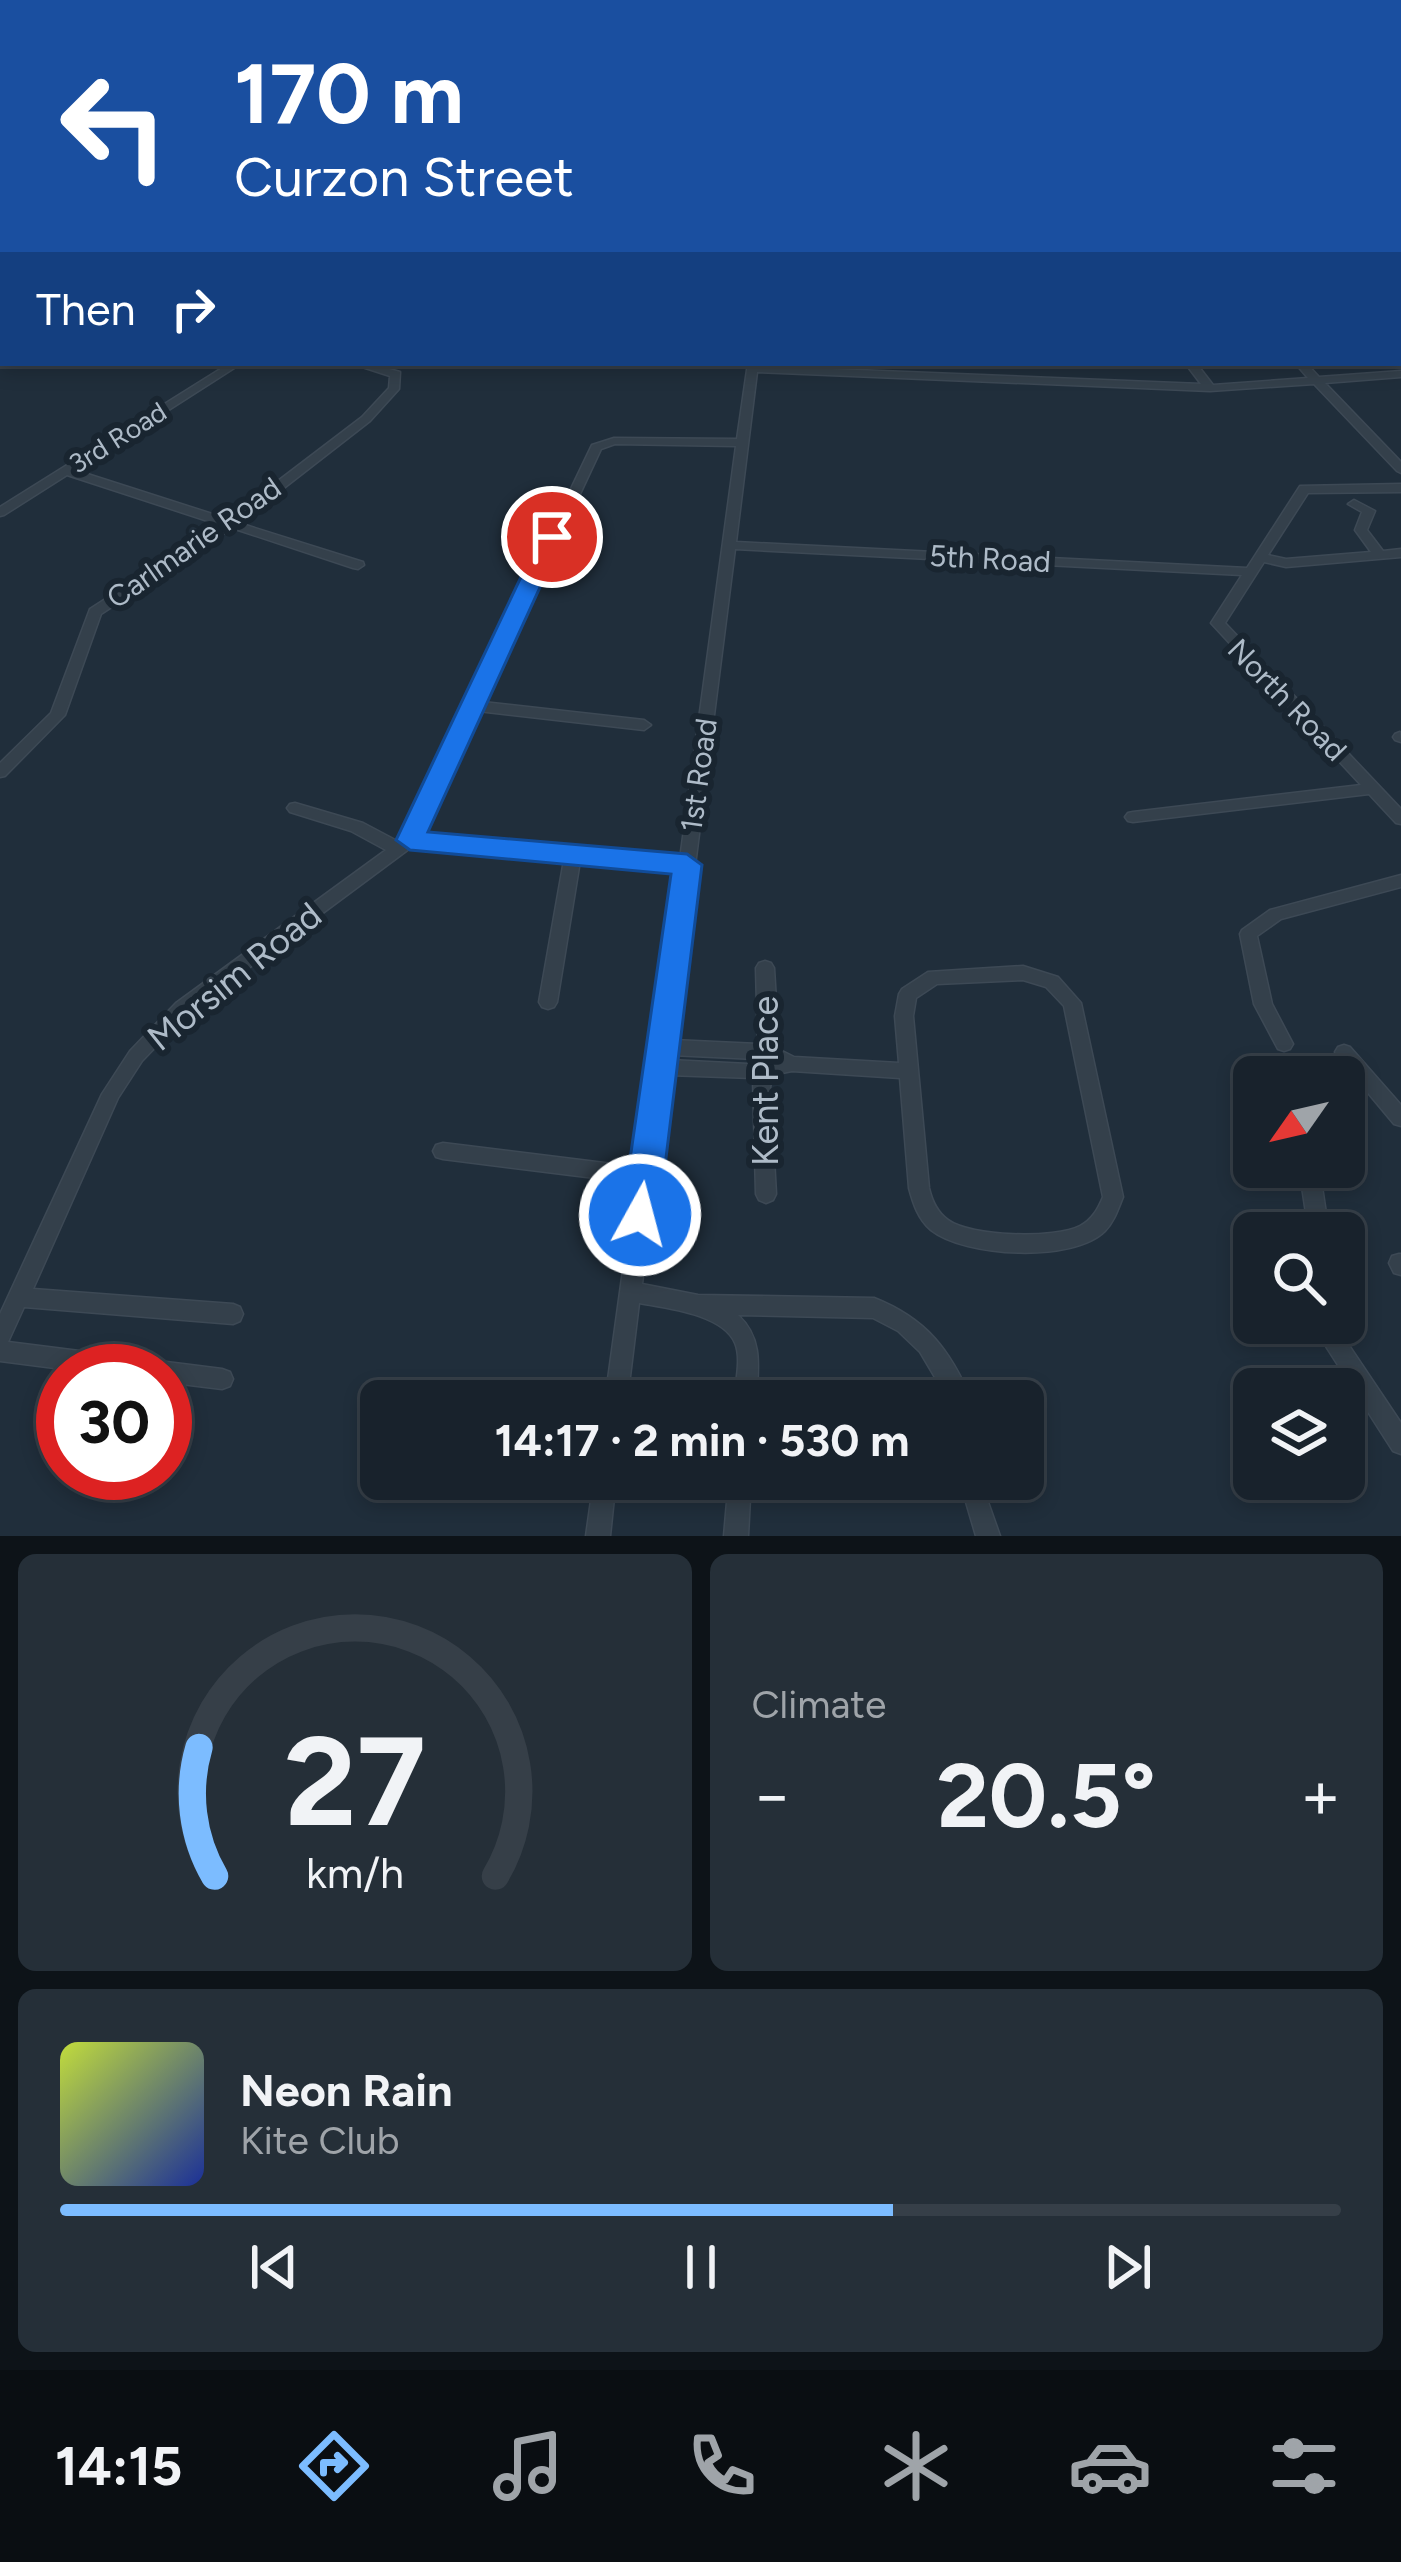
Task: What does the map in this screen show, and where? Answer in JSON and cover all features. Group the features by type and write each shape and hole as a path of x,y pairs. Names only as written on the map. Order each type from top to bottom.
{"street":[{"name":"3rd Road","path":"0,512 232,366"},
{"name":"Carlmarie Road","path":"0,772 58,715 95,612 230,524 366,419 394,388 396,374 366,366"},
{"path":"753,366 1210,388 1401,374"},
{"name":"1st Road","path":"619,1380 753,366"},
{"path":"1192,366 1210,388"},
{"path":"1303,366 1401,470"},
{"path":"404,845 596,447 621,440 743,443"},
{"path":"66,470 358,565"},
{"path":"1250,572 1304,489 1401,488"},
{"path":"1354,504 1369,511 1361,530 1380,555"},
{"name":"5th Road","path":"730,545 1250,572"},
{"path":"1259,557 1286,563 1401,553"},
{"name":"North Road","path":"1250,572 1219,628 1401,819"},
{"path":"470,705 644,725"},
{"path":"1133,817 1372,788"},
{"path":"295,808 404,845 687,865"},
{"name":"Morsim Road","path":"0,1337 111,1094 136,1056 208,988 404,845"},
{"path":"548,1002 574,855"},
{"path":"1284,1044 1263,1004 1248,934 1276,914 1401,881"},
{"name":"Kent Place","path":"765,968 769,1022 763,1062 766,1194"},
{"path":"1023,974 1052,982 1072,1003 1077,1022 1110,1178 1109,1214 1084,1235 1053,1243 967,1239 938,1225 921,1202 908,1072 905,1006 908,994 923,980 1023,974"},
{"path":"1344,1052 1401,1118"},
{"path":"661,1057 908,1072"},
{"path":"443,1151 646,1176"},
{"path":"631,1292 698,1305 861,1305 886,1312 926,1339 949,1380"},
{"path":"18,1297 233,1314"},
{"path":"698,1305 732,1319 742,1329 748,1345 746,1380"},
{"path":"1336,1344 1401,1443"},
{"path":"0,1351 36,1355"},
{"path":"192,1375 222,1379"},
{"path":"598,1536 602,1500"},
{"path":"736,1536 739,1500"},
{"path":"976,1500 988,1536"}],"route":[{"path":"552,537 410,840 687,865 640,1215"}]}
